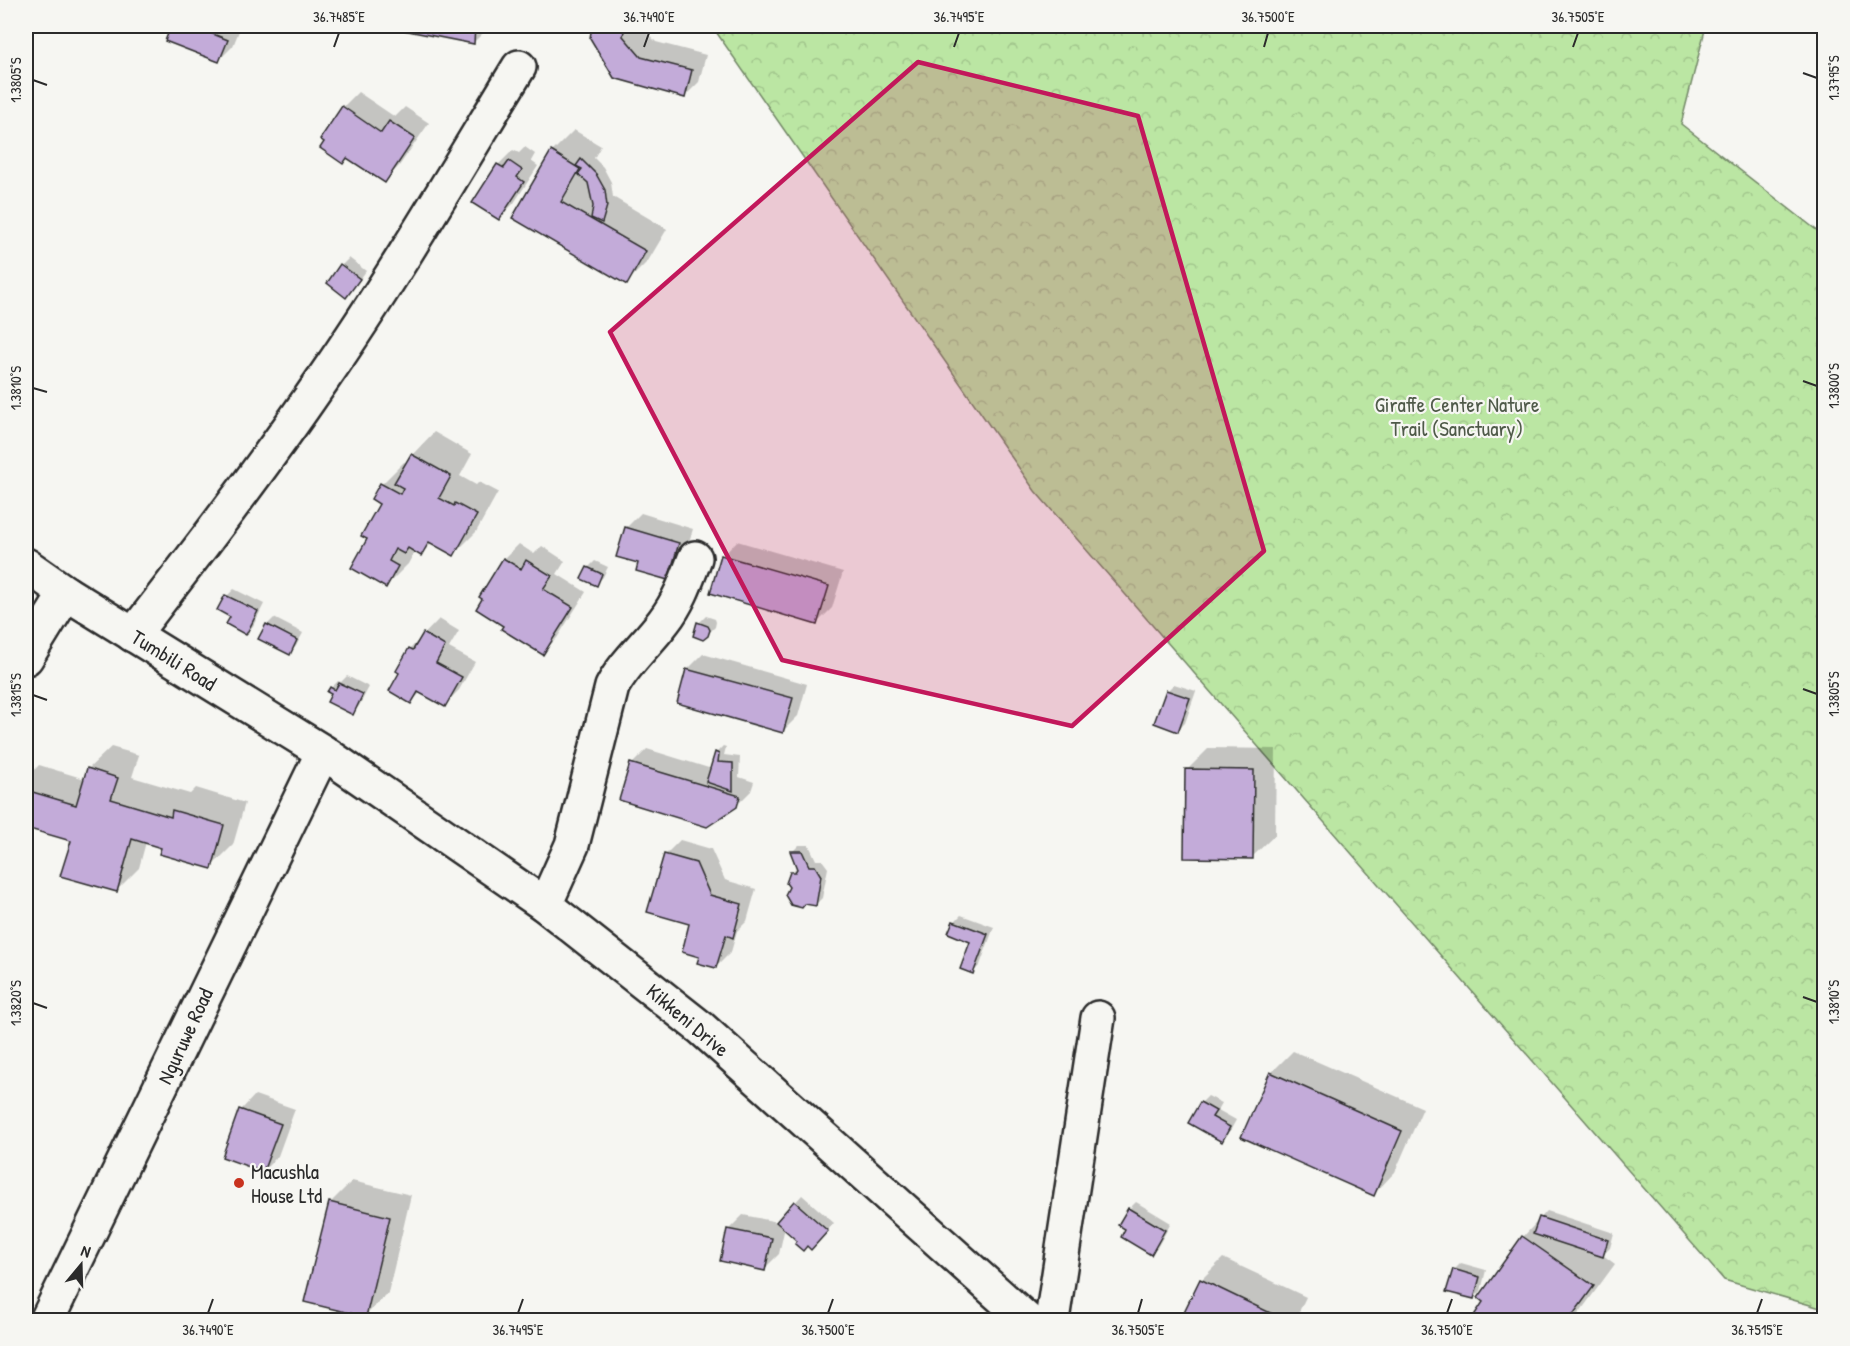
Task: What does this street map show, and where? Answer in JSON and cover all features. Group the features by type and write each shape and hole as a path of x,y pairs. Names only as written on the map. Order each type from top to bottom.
{"street":[{"path":"134,635 239,498 323,379 372,305 519,67"},
{"path":"545,905 572,845 612,687 619,674 666,620 696,558"},
{"name":"Tumbili Road","path":"26,565 66,593 323,752"},
{"path":"26,658 66,593"},
{"name":"Kikkeni Drive","path":"323,752 545,905 701,1028 1027,1320"},
{"name":"Nguruwe Road","path":"47,1320 323,752"},
{"path":"1052,1320 1098,1018"}],"highlighted area":[{"path":"918,62 1138,116 1264,551 1072,726 782,660 610,332"}],"green space":[{"name":"Giraffe Center Nature Trail (Sanctuary)","path":"712,26 1706,26 1681,124 1824,236 1824,1309 1724,1280 1035,491"}],"building":[{"path":"171,26 193,26 228,40 219,62 165,41"},
{"path":"383,26 475,26 474,44"},
{"path":"592,26 625,26 623,36 641,57 692,70 685,98 614,78 590,38"},
{"path":"342,106 381,133 389,121 415,138 385,183 347,158 343,164 320,148 324,142 320,139"},
{"path":"551,151 580,169 561,202 646,251 627,285 512,218"},
{"path":"581,159 596,174 605,190 607,206 602,223 591,218 593,206 588,183 578,174 582,169 576,166"},
{"path":"509,161 522,170 517,177 524,182 499,220 472,203 497,164 504,168"},
{"path":"340,264 360,279 346,298 327,283"},
{"path":"411,454 451,476 439,498 454,506 455,503 477,515 454,556 429,542 421,556 408,548 404,554 395,549 389,561 398,566 386,588 351,568 367,539 361,536 379,504 371,499 380,483 400,494 403,488 394,483"},
{"path":"625,527 679,543 668,580 636,571 638,563 616,557"},
{"path":"721,555 829,586 817,625 710,593"},
{"path":"503,558 521,569 526,560 552,576 543,589 573,607 543,655 501,629 503,626 476,609 482,599 479,597"},
{"path":"587,567 602,574 597,586 581,579"},
{"path":"225,595 258,611 246,635 226,624 230,617 217,610"},
{"path":"697,622 708,626 710,630 708,636 703,640 693,636"},
{"path":"266,624 297,640 290,655 258,639"},
{"path":"423,633 445,646 436,663 462,677 445,707 418,692 411,704 389,691 399,673 396,671 409,648 413,650"},
{"path":"686,669 793,698 783,733 677,703"},
{"path":"339,683 363,694 353,715 327,702 331,694 327,692 330,687 335,690"},
{"path":"1166,690 1190,698 1178,732 1154,723"},
{"path":"715,752 719,754 718,762 733,763 733,791 706,782"},
{"path":"630,763 740,796 737,807 707,827 619,800"},
{"path":"87,768 118,778 111,799 171,817 172,810 224,825 212,869 159,854 161,848 132,839 117,892 60,876 71,841 26,828 26,790 76,805"},
{"path":"1185,769 1254,770 1253,859 1184,858"},
{"path":"790,851 802,851 809,866 815,866 821,876 816,906 805,904 802,908 791,905 785,895 789,887 786,883 790,872 795,872 797,869"},
{"path":"664,854 696,863 710,895 742,904 733,938 726,935 716,968 697,963 699,957 682,952 689,924 647,912"},
{"path":"953,921 988,934 973,974 960,969 970,942 948,933"},
{"path":"1270,1072 1402,1131 1374,1196 1241,1137"},
{"path":"1200,1102 1216,1111 1212,1117 1230,1127 1222,1142 1188,1123"},
{"path":"239,1109 281,1124 263,1172 222,1157"},
{"path":"794,1201 828,1231 811,1250 807,1246 803,1251 795,1244 797,1241 776,1222"},
{"path":"329,1202 390,1217 366,1317 304,1302"},
{"path":"1128,1208 1165,1230 1151,1255 1121,1237 1125,1229 1118,1225"},
{"path":"1539,1217 1608,1240 1603,1257 1533,1234"},
{"path":"727,1229 772,1238 765,1271 720,1261"},
{"path":"1522,1236 1594,1286 1569,1320 1471,1320 1483,1302 1478,1298"},
{"path":"1453,1269 1480,1277 1474,1299 1446,1292"},
{"path":"1200,1279 1285,1320 1180,1320"}],"place":[{"name":"Macushla House Ltd","path":"239,1183"}]}
